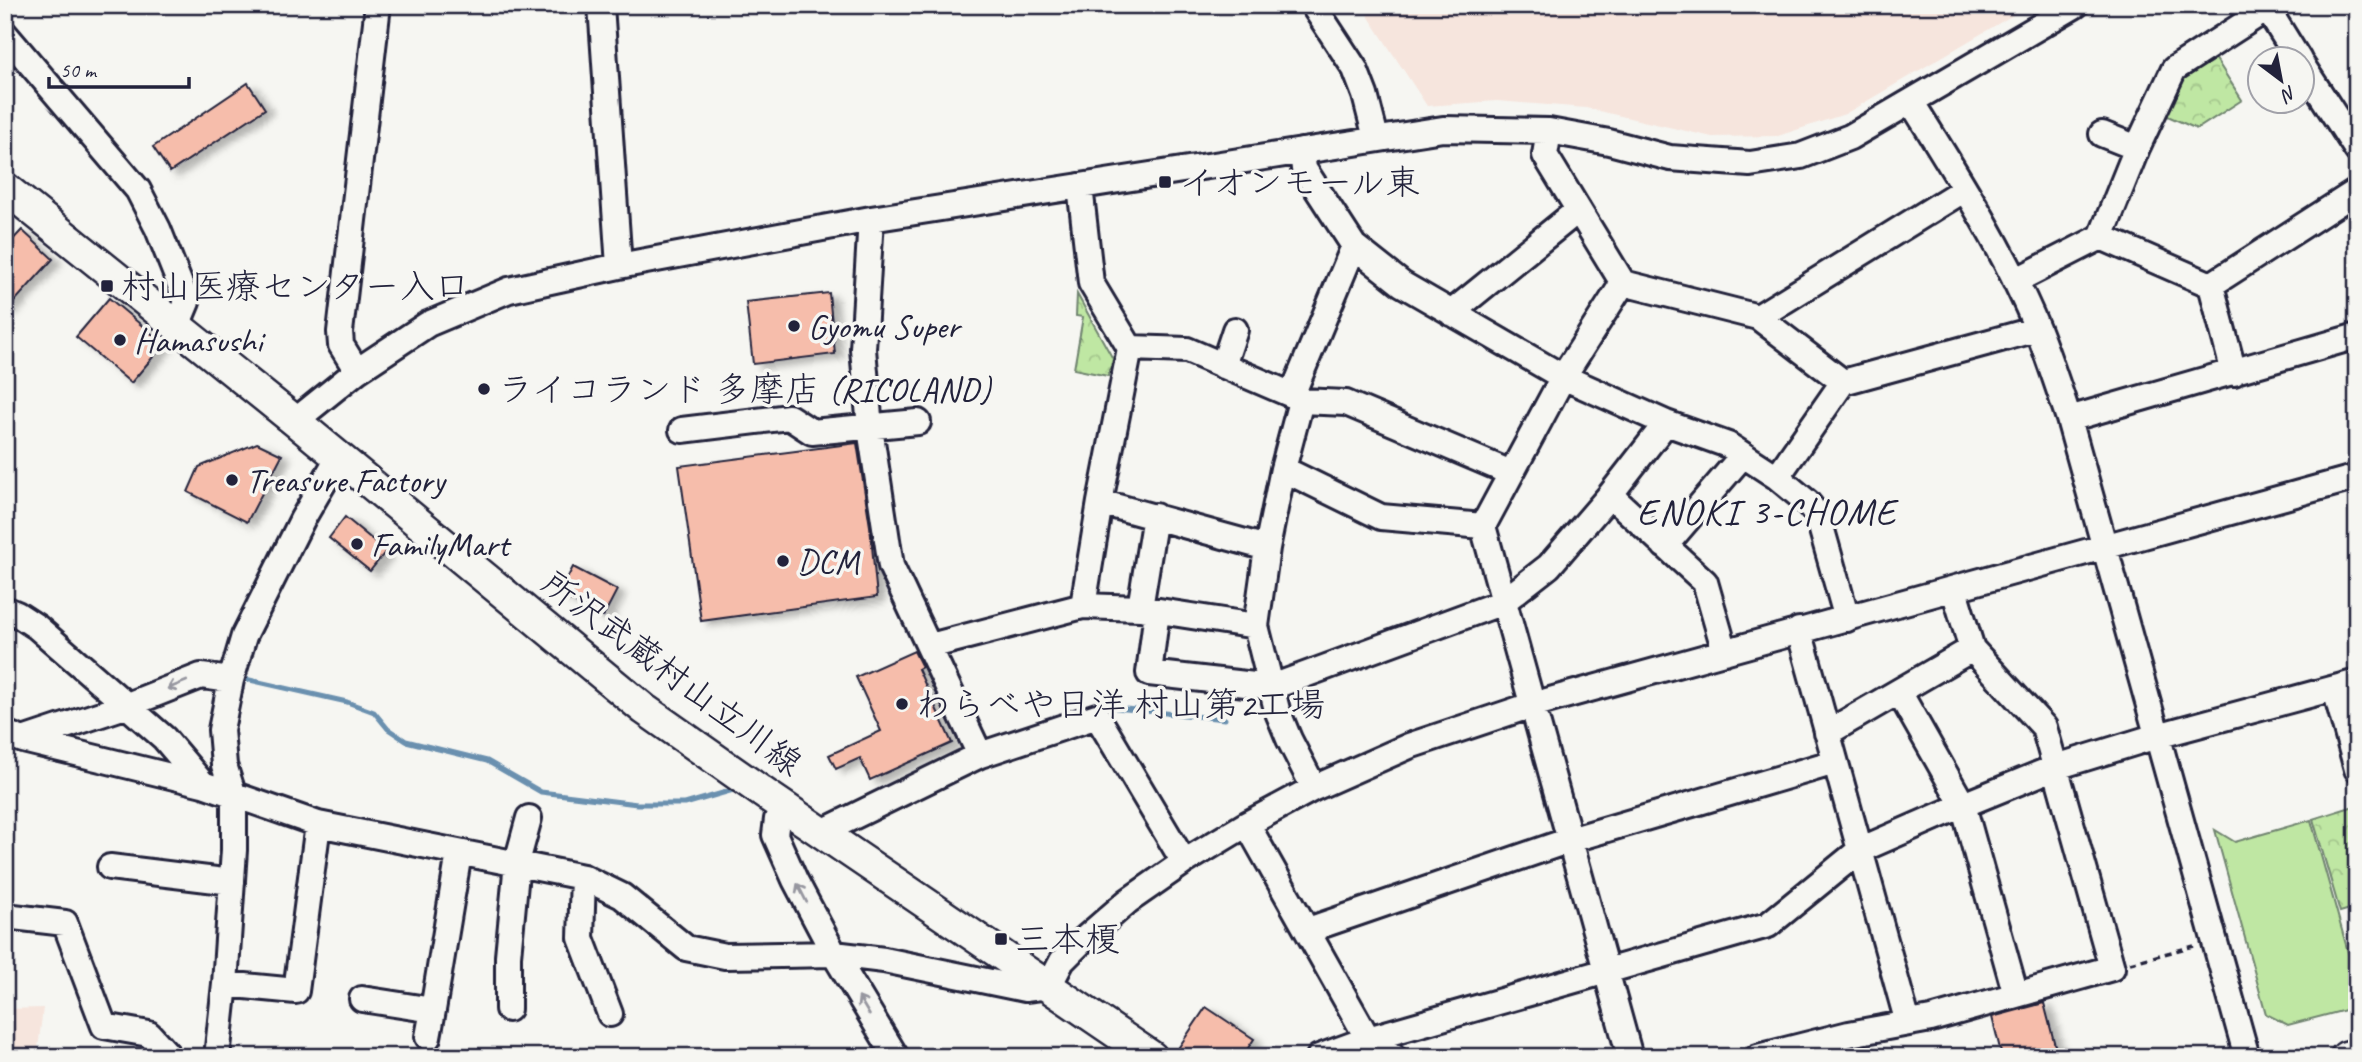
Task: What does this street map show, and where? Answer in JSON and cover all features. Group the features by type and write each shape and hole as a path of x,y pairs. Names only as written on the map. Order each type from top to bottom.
{"main road":[{"name":"所沢武蔵村山立川線","path":"5,188 295,421 644,709 1152,1057"},
{"path":"2346,1057 2357,1054"}],"street":[{"path":"357,371 341,345 340,332 378,5"},
{"path":"601,5 619,265"},
{"path":"1313,5 1355,69 1376,138"},
{"path":"295,421 357,371 418,330 459,309 509,290 619,265 871,219 1443,129 1549,131 1609,142 1670,158 1751,164 1801,156 1850,137 1912,103 2076,5"},
{"path":"2015,281 2101,237 2137,148 2174,69 2266,7 2290,46"},
{"path":"5,34 138,190 158,229 187,302 177,326"},
{"path":"2316,87 2357,150"},
{"path":"1912,103 1965,189 2015,281 2037,329 2069,419 2247,1057"},
{"path":"1549,131 1545,156 1623,283 1758,317 1843,382"},
{"path":"2102,134 2137,148"},
{"path":"1302,151 1304,169 1354,246 1402,284 1563,377 1666,423 1728,445 1777,477 1808,502 1818,516 1847,619"},
{"path":"1080,186 1091,283 1130,348 1083,606"},
{"path":"1758,317 1965,189"},
{"path":"2211,285 2357,191"},
{"path":"1451,313 1577,211"},
{"path":"871,219 863,349 870,428 891,566 980,755"},
{"path":"2101,237 2211,285"},
{"path":"1314,788 1277,710 1256,626 1267,548 1296,398 1354,246"},
{"path":"1623,283 1563,377 1483,526 1630,1057"},
{"path":"2211,285 2234,373"},
{"path":"1777,477 1843,382 2037,329"},
{"path":"1223,366 1235,330"},
{"path":"2069,419 2357,336"},
{"path":"1130,348 1187,350 1296,398 1346,403 1511,473"},
{"path":"681,430 789,417 812,432 918,422"},
{"path":"1155,516 1149,610 1149,673 1272,687 1503,602 1549,566 1610,495 1666,423"},
{"path":"1665,546 1743,455"},
{"path":"217,1057 232,882 234,796 224,765 221,730 231,680 244,636 302,520 338,458"},
{"path":"1283,469 1381,517 1483,526"},
{"path":"14,737 203,784 318,824 583,877 622,896 685,948 724,956 834,954 884,960 1026,989 1049,986 1062,961 1082,941 1128,901 1184,862 1314,788 1409,746 1532,705 2357,477"},
{"path":"1610,495 1705,582 1725,652"},
{"path":"1100,502 1267,548"},
{"path":"1758,1057 1849,1034 1931,1018 2112,968 2044,727 1972,649 1954,590"},
{"path":"930,646 1083,606 1149,610 1256,626"},
{"path":"5,609 37,627 163,738 203,784"},
{"path":"1799,631 1908,1023"},
{"path":"1827,733 1972,649"},
{"path":"14,737 125,706 201,676 231,680"},
{"path":"1319,1057 1368,1039 1768,925 1860,850 2056,766 2157,736 2346,685 2357,769"},
{"path":"1899,692 1963,805 2016,995"},
{"path":"822,832 980,755 1097,716 1184,862"},
{"path":"1308,930 1570,839 1835,762"},
{"path":"784,807 776,819 775,835 795,880 834,954 897,1057"},
{"path":"508,1009 508,956 517,862 529,818"},
{"path":"225,984 296,991 318,824"},
{"path":"1247,824 1368,1039 1394,1057"},
{"path":"428,1037 459,853"},
{"path":"110,867 232,882"},
{"path":"583,877 581,938 610,1014"},
{"path":"5,916 65,923 104,1026 149,1034 170,1057"},
{"path":"362,999 433,1010"}],"path":[{"path":"2112,968 2214,940"}],"shaded area":[{"path":"1361,5 2030,5 1845,114 1778,136 1712,137 1586,108 1497,101 1427,106"},
{"path":"43,1008 37,1057 5,1057 5,1009"}],"green space":[{"path":"2214,56 2242,100 2197,129 2163,114 2181,77"},
{"path":"1077,294 1113,359 1108,376 1074,369 1083,317 1076,316"},
{"path":"2357,805 2357,907 2340,912 2313,819"},
{"path":"2311,820 2357,984 2357,1007 2288,1025 2266,1014 2215,830 2235,842"}],"building":[{"path":"248,83 265,109 170,172 153,147"},
{"path":"22,230 53,259 5,312 5,248"},
{"path":"829,293 835,354 753,364 746,302"},
{"name":"Hamasushi","path":"109,298 164,344 131,383 76,337"},
{"name":"Treasure Factory","path":"257,443 282,455 247,522 188,492 199,467"},
{"name":"DCM","path":"857,443 870,526 877,597 701,621 679,466"},
{"name":"FamilyMart","path":"345,517 386,551 370,571 329,538"},
{"path":"573,567 617,590 603,617 559,594"},
{"name":"わらべや日洋 村山第2工場","path":"914,651 922,667 918,669 952,743 870,780 860,758 836,769 829,755 881,731 856,677"},
{"path":"2044,1003 2058,1057 2002,1057 1992,1017"},
{"path":"1206,1007 1254,1039 1242,1057 1187,1057 1177,1050"}],"waterway":[{"path":"241,678 347,702 374,712 388,729 406,741 487,761 541,792 637,804 685,804 740,788"},
{"path":"1096,706 1225,719"}],"place":[{"name":"イオンモール東","path":"1165,182"},
{"name":"村山医療センター入口","path":"107,286"},
{"name":"Gyomu Super","path":"794,326"},
{"name":"Hamasushi","path":"120,340"},
{"name":"ライコランド 多摩店 (RICOLAND)","path":"484,389"},
{"name":"Treasure Factory","path":"232,480"},
{"name":"FamilyMart","path":"357,544"},
{"name":"DCM","path":"783,561"},
{"name":"わらべや日洋 村山第2工場","path":"902,704"},
{"name":"三本榎","path":"1001,939"}],"district":[{"name":"ENOKI 3-CHOME","path":"1767,511"}]}
